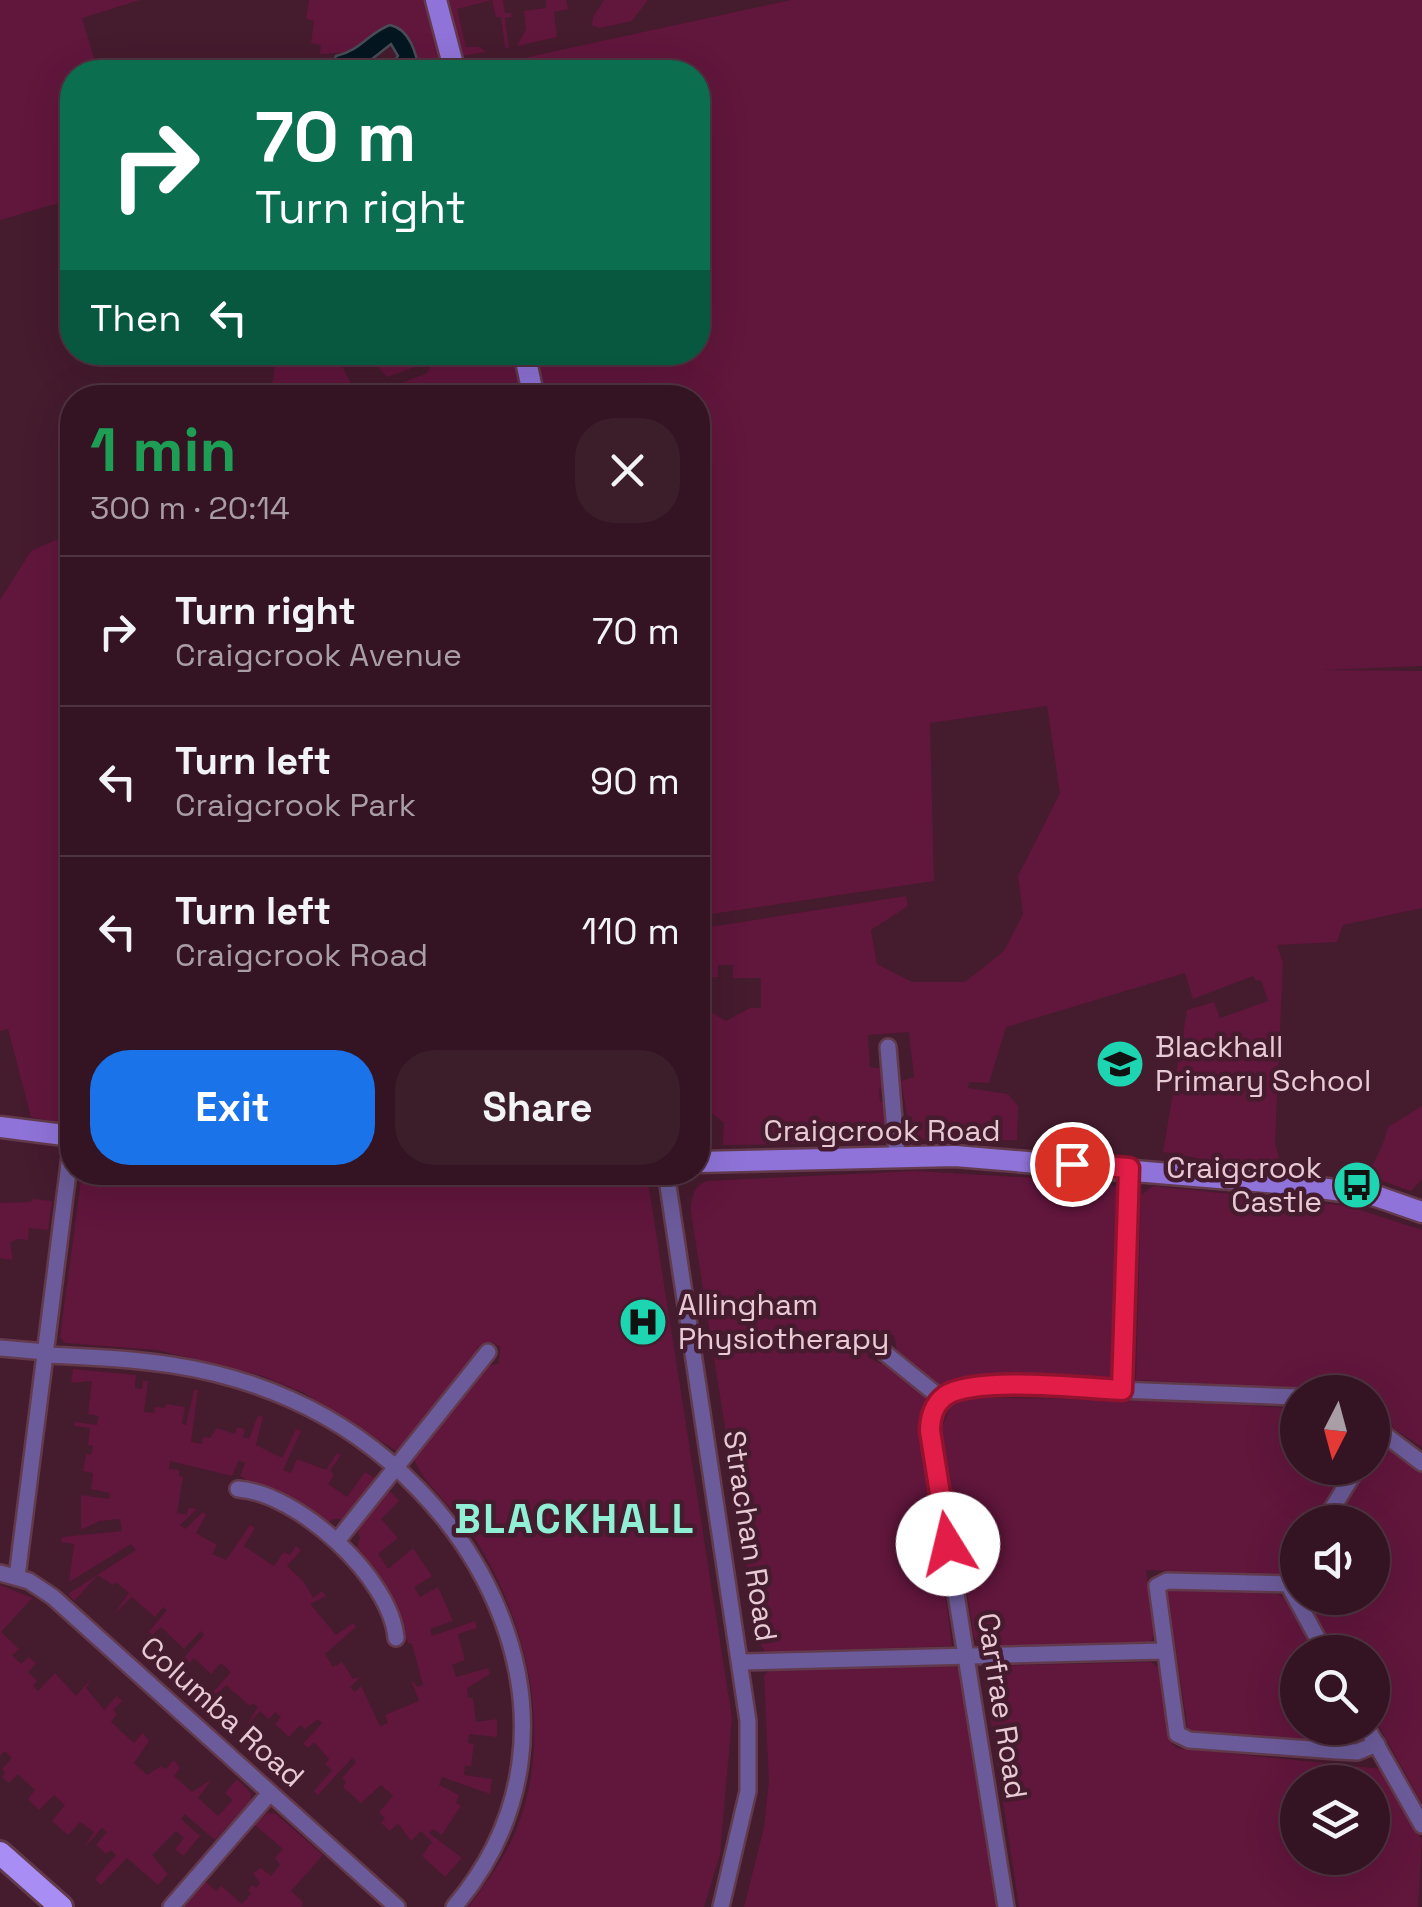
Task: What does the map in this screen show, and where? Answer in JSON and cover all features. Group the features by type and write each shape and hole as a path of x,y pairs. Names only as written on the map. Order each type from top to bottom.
{"main road":[{"path":"0,1853 61,1907"}],"street":[{"path":"436,0 453,60"},
{"path":"888,1047 898,1155"},
{"path":"0,1126 60,1136"},
{"name":"Craigcrook Road","path":"710,1162 898,1155 1129,1168 1358,1192 1422,1212"},
{"path":"1122,1390 1129,1168"},
{"path":"17,1577 66,1185"},
{"name":"Strachan Road","path":"668,1185 742,1662 750,1766 744,1816 722,1907"},
{"path":"0,1348 150,1360 224,1374 323,1415 398,1466 440,1510 478,1568 504,1628 521,1698 522,1748 512,1806 491,1855 454,1907"},
{"path":"880,1348 942,1399 963,1388 986,1385 1280,1396"},
{"path":"337,1541 488,1352"},
{"name":"Carfrae Road","path":"942,1399 933,1412 930,1431 1006,1907"},
{"path":"1390,1442 1422,1463"},
{"path":"238,1490 272,1499 337,1541 377,1589 393,1620 396,1638"},
{"name":"Columba Road","path":"0,1573 17,1577 53,1597 397,1907"},
{"path":"1280,1584 1163,1582 1156,1592 1176,1731 1184,1740 1348,1752 1372,1745"},
{"path":"742,1662 1164,1651"},
{"path":"1377,1745 1422,1825"},
{"path":"171,1907 270,1793"}],"shaded area":[{"path":"0,0 140,0 82,18 94,60 60,60 60,202 0,220"},
{"path":"309,0 427,0 444,60 415,60 409,38 376,31 352,52 320,54 321,45 311,43 314,21 306,19"},
{"path":"446,0 492,0 457,9 466,47 479,47 486,52 461,56"},
{"path":"492,0 503,0 505,13 511,13 512,17 505,18 509,48 505,48 501,17 496,17"},
{"path":"546,0 566,0 568,9 554,12 557,37 517,46 526,29 524,11 546,8"},
{"path":"604,0 648,0 632,21 599,28 592,25 593,17"},
{"path":"791,0 1422,0 1422,666 1323,670 1422,671 1422,908 1343,925 1337,942 1277,945 1283,963 1275,1143 1280,1161 1264,1170 1163,1152 1187,1010 1214,1002 1220,1018 1268,1001 1261,980 1256,981 1253,976 1193,999 1185,973 1006,1027 989,1083 969,1082 968,1088 1008,1094 1018,1106 1017,1140 927,1141 910,1132 901,1081 914,1077 909,1032 868,1035 870,1067 885,1069 889,1087 879,1089 880,1102 892,1101 890,1140 723,1145 724,1123 710,1112 710,1012 726,1021 750,1008 761,1008 761,978 733,978 733,965 718,965 718,977 710,977 710,927 906,896 908,906 871,930 877,964 912,982 965,982 1004,951 1023,914 1018,876 1060,793 1047,706 930,723 934,881 710,914 710,385 539,385 534,365 710,365 710,60 515,60"},
{"path":"275,365 341,365 352,385 269,385"},
{"path":"377,365 417,365 415,367 387,377"},
{"path":"432,365 518,365 522,385 397,385 427,373"},
{"path":"60,538 60,1123 31,1117 8,1029 0,1031 0,600 31,551"},
{"path":"1422,1106 1422,1179 1411,1191 1368,1176 1388,1127"},
{"path":"916,1171 1106,1182 1118,1188 1121,1201 1111,1380 969,1376 936,1386 898,1356 894,1335 873,1334 866,1346 868,1357 881,1364 892,1362 925,1397 923,1426 952,1646 765,1652 759,1642 691,1213 694,1193 701,1185 710,1185 710,1181"},
{"path":"80,1185 648,1185 732,1718 720,1855 704,1907 468,1907 506,1850 528,1794 534,1718 530,1679 521,1642 493,1570 474,1537 414,1459 486,1367 499,1363 500,1347 492,1342 477,1347 477,1360 398,1452 304,1393 263,1376 157,1350 65,1343 60,1337"},
{"path":"1153,1186 1348,1206 1422,1230 1422,1447 1390,1426 1390,1375 1280,1375 1280,1387 1136,1380 1141,1195"},
{"path":"52,1201 48,1230 29,1228 28,1240 10,1243 13,1260 0,1258 0,1203"},
{"path":"73,1369 136,1375 135,1388 142,1389 143,1381 148,1381 144,1412 154,1413 155,1407 165,1408 166,1404 185,1407 182,1424 186,1425 194,1390 198,1390 191,1442 202,1444 203,1437 210,1438 217,1428 235,1434 237,1427 245,1429 243,1437 249,1439 258,1415 263,1417 256,1445 282,1458 296,1429 301,1431 283,1470 291,1473 297,1459 326,1470 337,1453 341,1455 330,1471 334,1475 328,1484 347,1497 365,1472 377,1480 346,1519 334,1519 324,1525 240,1476 245,1463 239,1460 232,1476 170,1461 169,1469 179,1470 183,1477 177,1513 187,1515 188,1508 197,1509 180,1525 185,1529 203,1512 206,1515 196,1533 217,1545 212,1554 226,1560 250,1525 255,1528 244,1546 274,1566 284,1552 290,1555 296,1546 301,1550 287,1566 304,1582 313,1598 322,1591 326,1596 310,1604 336,1635 353,1623 356,1627 325,1654 333,1667 342,1662 353,1679 360,1677 350,1687 355,1692 361,1686 380,1726 388,1723 385,1715 419,1701 411,1680 418,1687 423,1685 412,1644 408,1643 394,1604 356,1550 360,1538 357,1527 387,1488 399,1501 381,1519 398,1538 378,1554 388,1569 413,1548 432,1576 414,1587 420,1597 438,1587 453,1621 430,1629 432,1636 475,1621 477,1628 458,1634 465,1660 452,1665 456,1677 488,1668 490,1674 467,1688 468,1698 473,1698 476,1722 497,1719 497,1737 469,1734 468,1743 474,1744 471,1766 465,1766 464,1775 492,1779 490,1794 442,1777 439,1785 459,1795 456,1803 461,1806 442,1835 433,1829 429,1833 462,1858 445,1877 422,1856 432,1842 421,1831 411,1841 398,1823 390,1831 381,1823 385,1818 379,1812 393,1796 381,1785 361,1803 343,1787 346,1782 342,1778 356,1762 352,1758 318,1795 314,1791 332,1770 325,1764 329,1759 314,1742 308,1748 303,1744 322,1723 318,1719 305,1729 300,1725 289,1737 275,1724 281,1717 275,1712 269,1719 260,1711 245,1728 258,1707 253,1703 250,1706 226,1685 217,1695 213,1692 231,1672 221,1663 211,1674 194,1658 185,1667 180,1662 204,1635 201,1631 184,1649 161,1627 152,1635 149,1632 167,1610 163,1607 155,1617 132,1597 114,1614 129,1593 98,1575 74,1601 68,1594 136,1550 131,1544 69,1582 74,1544 61,1542 62,1537 122,1531 120,1519 99,1521 81,1530 81,1495 109,1499 110,1493 91,1489 93,1473 83,1471 86,1454 91,1455 93,1446 88,1445 90,1428 75,1426 75,1422 97,1425 99,1416 88,1414 92,1381 71,1383"},
{"path":"971,1397 1201,1402 1280,1408 1280,1485 1337,1485 1325,1505 1280,1505 1280,1575 1146,1570 1154,1635 1150,1642 980,1647 974,1637 941,1430 950,1407"},
{"path":"1390,1447 1422,1472 1422,1804 1390,1745 1390,1635 1327,1635 1315,1615 1390,1615 1390,1505 1345,1505 1357,1485 1390,1485"},
{"path":"0,1585 32,1598 1,1632 19,1649 12,1655 21,1664 29,1657 36,1663 28,1672 37,1681 33,1686 38,1691 55,1673 76,1696 92,1678 86,1688 104,1710 117,1696 122,1701 113,1710 117,1714 111,1722 134,1743 143,1733 149,1741 134,1763 147,1775 161,1766 166,1769 174,1760 180,1768 174,1776 192,1792 211,1780 198,1798 218,1816 233,1800 225,1793 237,1779 251,1793 251,1800 215,1840 185,1814 181,1819 200,1836 183,1856 175,1849 184,1838 176,1831 152,1855 168,1874 158,1885 127,1858 101,1885 95,1879 116,1855 111,1850 106,1854 96,1845 107,1832 102,1828 83,1849 94,1832 80,1822 68,1835 52,1821 65,1805 54,1795 39,1810 28,1799 35,1790 18,1774 9,1783 2,1777 2,1769 12,1758 5,1751 0,1756"},
{"path":"1167,1590 1280,1595 1280,1615 1294,1615 1305,1635 1280,1635 1280,1739 1188,1731"},
{"path":"1151,1662 1159,1668 1172,1744 1177,1748 1343,1765 1280,1765 1280,1875 1390,1875 1390,1783 1422,1840 1418,1907 1019,1907 983,1670 989,1666"},
{"path":"953,1666 960,1670 997,1907 744,1907 764,1827 769,1781 764,1675 769,1671"},
{"path":"267,1813 276,1814 323,1855 291,1891 303,1902 302,1907 184,1907 206,1882 216,1891 221,1886 242,1904 251,1894 248,1890 252,1885 256,1888 260,1883 253,1873 261,1868 271,1876 280,1865 275,1858 283,1849 255,1825"}],"water":[{"path":"390,25 397,27 407,37 416,60 395,60 398,56 391,44 371,60 334,60 336,56 352,50"}],"place":[{"name":"Blackhall Primary School","path":"1120,1064"},
{"name":"Craigcrook Castle","path":"1357,1185"},
{"name":"Allingham Physiotherapy","path":"643,1322"}],"district":[{"name":"BLACKHALL","path":"575,1519"}],"route":[{"path":"948,1544 930,1431 933,1412 942,1399 963,1388 986,1385 1122,1390 1129,1168 1072,1164"}]}
